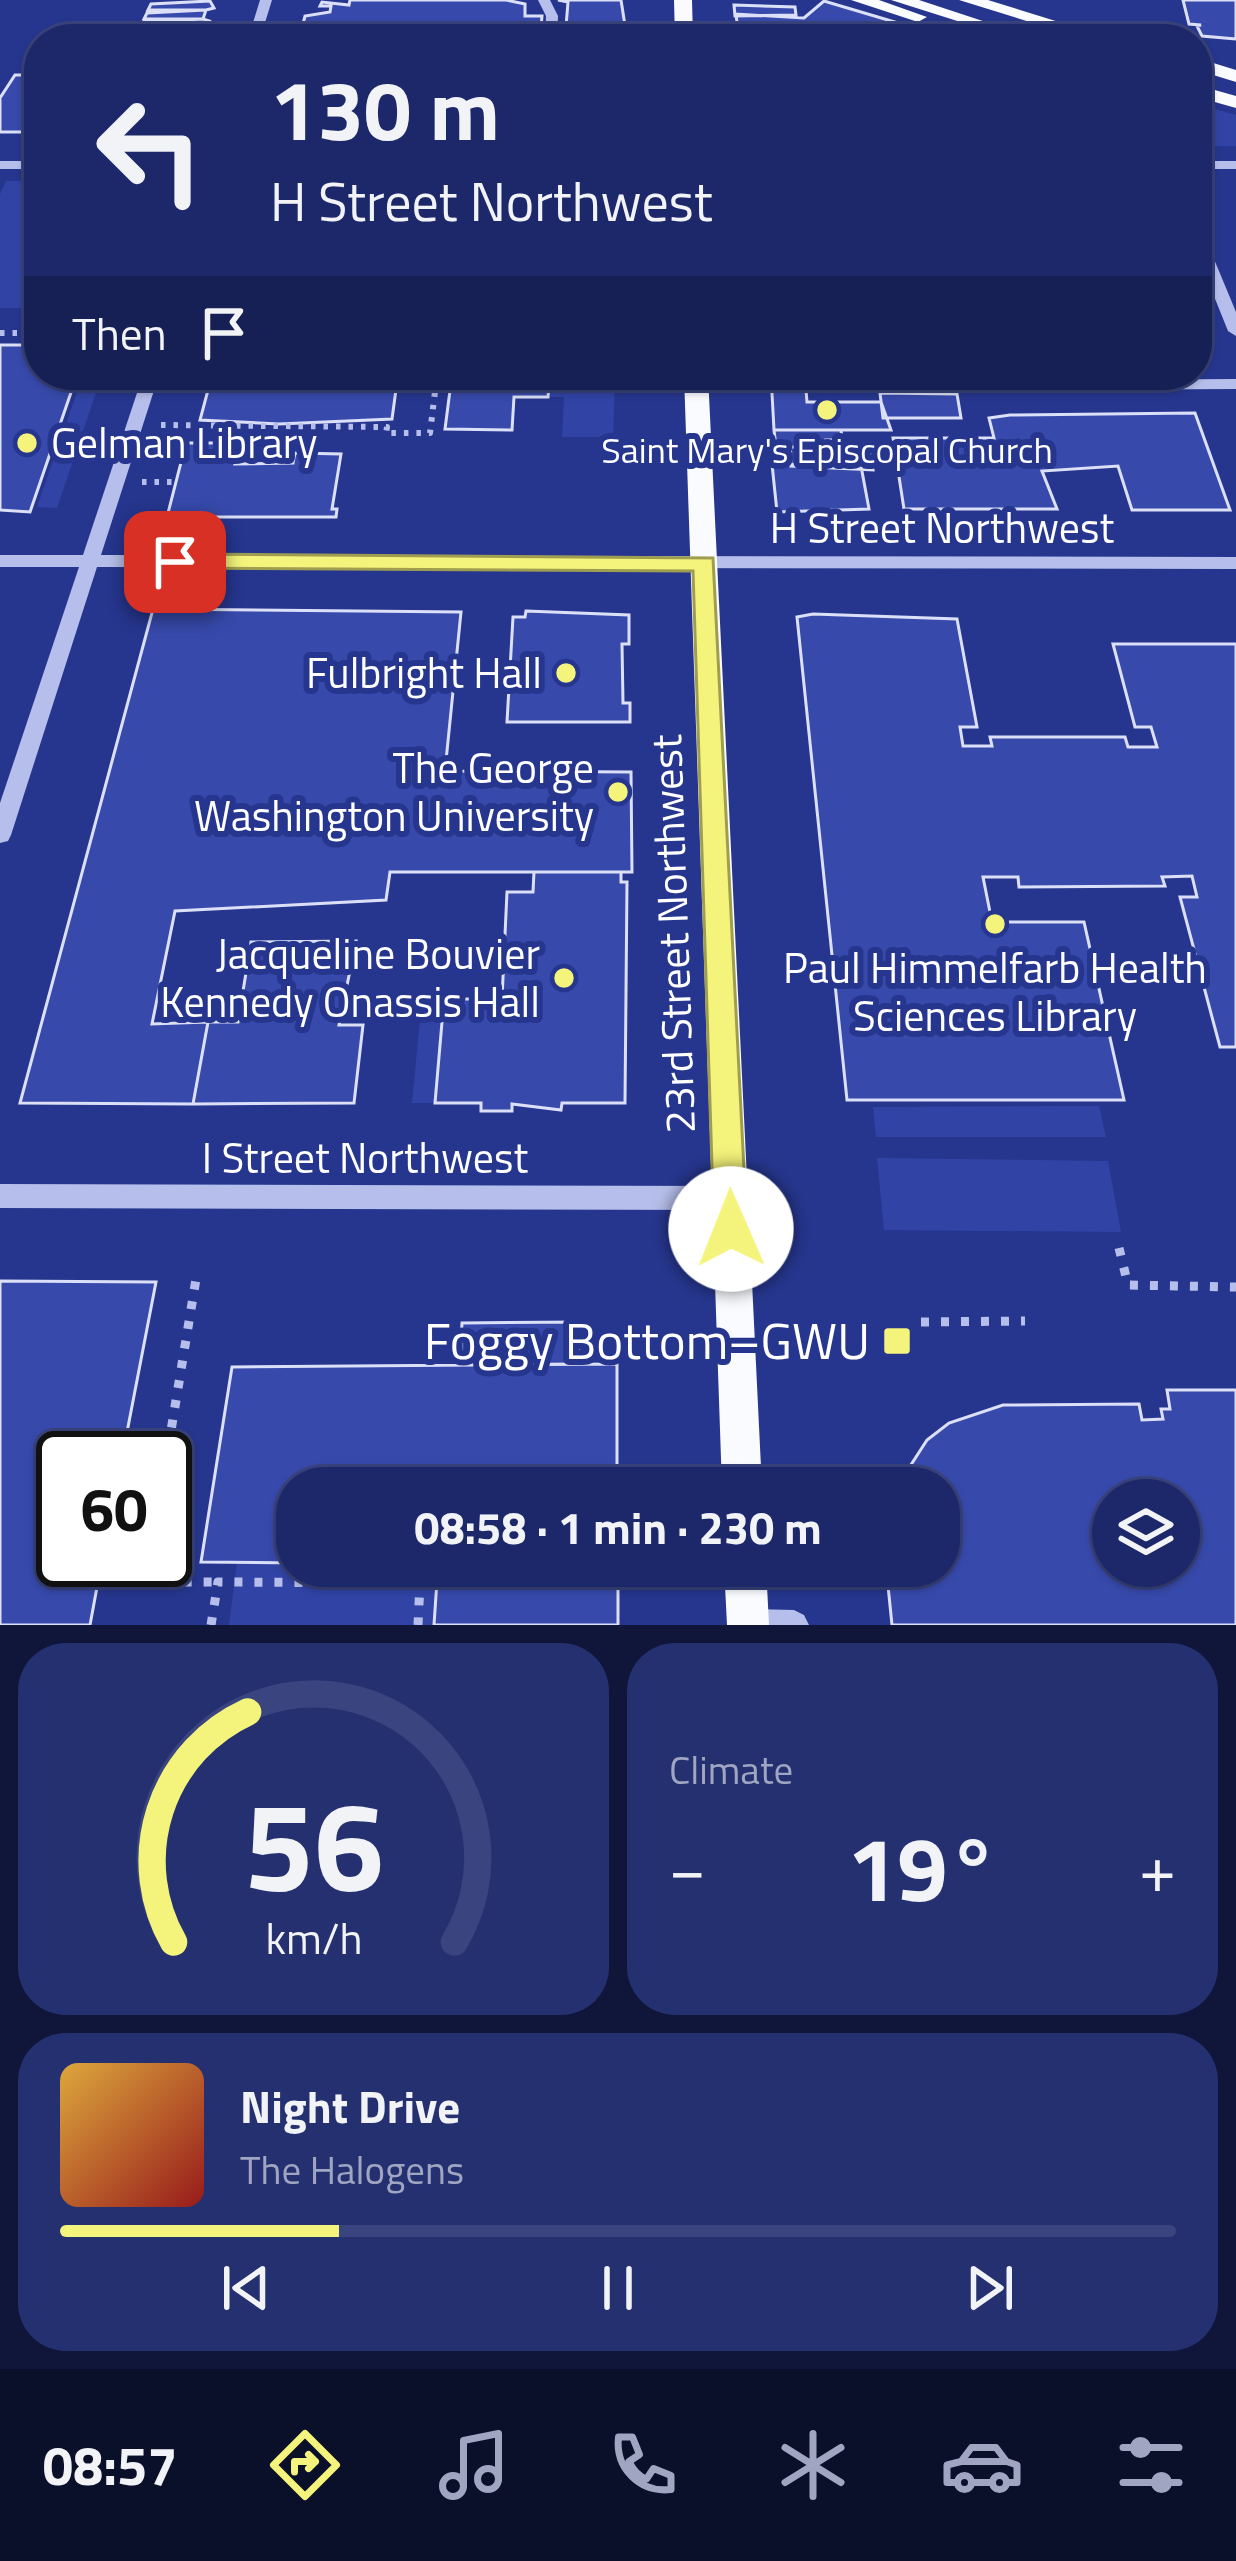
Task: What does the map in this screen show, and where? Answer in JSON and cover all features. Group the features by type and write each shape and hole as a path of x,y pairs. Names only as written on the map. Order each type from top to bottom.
{"main road":[{"path":"860,0 941,24"},
{"path":"900,0 981,24"},
{"path":"968,0 1052,24"},
{"path":"1003,0 1077,24"},
{"name":"23rd Street Northwest","path":"697,390 741,1467"},
{"path":"747,1587 748,1625"}],"street":[{"path":"1212,272 1236,331"},
{"path":"0,836 146,390"},
{"name":"H Street Northwest","path":"0,561 1236,563"},
{"name":"I Street Northwest","path":"0,1196 729,1198"},
{"path":"748,1625 794,1625"}],"path":[{"path":"135,425 387,427 386,433 430,433 434,390"},
{"path":"1119,1248 1128,1285 1236,1287"},
{"path":"171,1431 197,1273"},
{"path":"921,1322 1025,1322"},
{"path":"192,1582 421,1583 418,1625"},
{"path":"211,1625 218,1582"}],"shaded area":[{"path":"1212,108 1236,115 1236,146 1212,146"},
{"path":"6,181 24,181 24,308 0,308 0,194"},
{"path":"78,390 97,390 57,508 37,507"},
{"path":"549,390 615,390 613,437 562,437 564,397 548,397"},
{"path":"422,999 444,999 435,1103 412,1103"},
{"path":"1099,1106 1106,1137 876,1137 873,1107"},
{"path":"877,1158 1108,1161 1121,1232 884,1230"},
{"path":"237,1563 276,1564 276,1587 437,1587 434,1625 229,1625"}],"building":[{"path":"350,0 506,0 525,4 525,16 542,16 541,24 303,24 305,16 330,12 331,6 320,6 322,2 349,5"},
{"path":"558,0 621,0 625,24 566,24 568,2"},
{"path":"1183,0 1236,0 1236,39 1212,37 1212,24 1189,24"},
{"path":"210,1 214,8 206,10 148,10 151,4"},
{"path":"824,1 901,24 737,24 736,14 804,18"},
{"path":"734,5 795,7 796,15 735,16"},
{"path":"206,10 203,19 144,19 147,13"},
{"path":"203,19 209,21 206,24 144,22"},
{"path":"15,75 24,75 24,132 0,132 0,98"},
{"name":"Gelman Library","path":"0,345 24,345 24,390 72,390 30,512 0,510"},
{"path":"208,390 396,390 392,419 279,424 200,420"},
{"path":"450,390 549,390 548,397 514,397 512,430 445,429"},
{"name":"Saint Mary's Episcopal Church","path":"772,390 806,390 807,402 881,402 891,430 774,430"},
{"path":"880,393 957,394 961,418 883,418"},
{"path":"1195,413 1230,510 1132,510 1118,466 1042,471 1057,509 904,509 893,438 994,438 989,418 1010,415"},
{"path":"774,430 841,430 842,440 826,440 827,447 776,447"},
{"path":"186,443 240,443 235,464 293,463 295,453 341,454 332,509 337,509 336,517 167,517"},
{"path":"790,447 869,447 873,470 791,466"},
{"path":"772,464 861,466 869,509 777,512"},
{"path":"153,609 461,612 445,771 631,772 632,872 390,872 386,900 175,911 152,1024 208,1022 193,1104 20,1103"},
{"name":"Fulbright Hall","path":"526,611 629,615 629,644 622,644 623,703 630,703 630,722 507,722 513,617 525,617"},
{"path":"797,617 957,619 977,727 960,727 963,746 992,746 990,737 1125,737 1128,747 1157,747 1151,727 1135,727 1113,644 1236,644 1236,1047 1220,1047 1180,897 1197,897 1192,876 1162,877 1165,886 1019,887 1018,877 983,877 992,922 1084,922 1124,1100 847,1100"},
{"name":"Jacqueline Bouvier Kennedy Onassis Hall","path":"534,872 621,872 621,882 627,882 625,1103 562,1103 561,1110 512,1104 512,1111 481,1111 481,1103 435,1103 444,999 502,999 507,892 533,892"},
{"path":"356,941 339,1025 363,1025 354,1103 193,1104 208,1022 238,1022 251,942"},
{"path":"0,1281 156,1282 127,1431 36,1431 36,1587 97,1587 90,1625 0,1625"},
{"path":"580,1322 578,1364 460,1365 462,1323"},
{"path":"617,1364 617,1467 276,1467 276,1563 201,1562 232,1367"},
{"path":"1167,1390 1236,1390 1236,1625 892,1625 888,1587 960,1587 960,1467 910,1467 927,1440 949,1423 1003,1405 1139,1404 1142,1420 1163,1419 1161,1409 1170,1409"},
{"path":"437,1587 618,1587 618,1625 434,1625"}],"place":[{"name":"Saint Mary's Episcopal Church","path":"827,410"},
{"name":"Gelman Library","path":"27,443"},
{"name":"Fulbright Hall","path":"566,673"},
{"name":"The George Washington University","path":"618,792"},
{"name":"Paul Himmelfarb Health Sciences Library","path":"995,924"},
{"name":"Jacqueline Bouvier Kennedy Onassis Hall","path":"564,978"},
{"name":"Foggy Bottom–GWU","path":"897,1341"}],"route":[{"path":"175,562 704,563 731,1229"}]}
